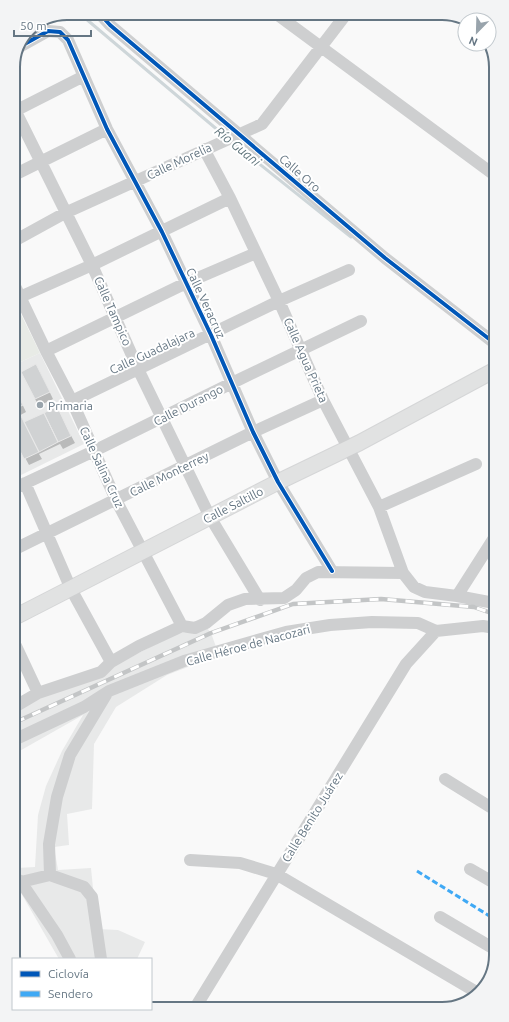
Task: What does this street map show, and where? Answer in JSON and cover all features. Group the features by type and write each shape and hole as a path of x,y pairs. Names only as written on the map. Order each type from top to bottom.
{"main road":[{"name":"Calle Saltillo","path":"20,615 278,482 349,448 489,373"}],"street":[{"name":"Calle Oro","path":"105,20 236,135 379,253 489,339"},
{"path":"284,20 489,172"},
{"name":"Calle Morelia","path":"20,238 66,213 262,124 341,20"},
{"name":"Calle Veracruz","path":"27,43 48,32 60,32 68,40 107,128 162,232 211,334 253,432 278,482 332,571"},
{"path":"20,107 84,76"},
{"name":"Calle Tampico","path":"20,122 92,266 117,318 138,369 210,517 260,600"},
{"path":"20,172 107,128"},
{"name":"Calle Agua Prieta","path":"207,148 279,301 323,400 379,507 403,573"},
{"path":"20,297 92,266 230,198"},
{"path":"46,351 117,318 186,283 256,253"},
{"name":"Calle Guadalajara","path":"72,401 279,301 349,270"},
{"name":"Calle Salina Cruz","path":"20,297 72,401 116,500 182,626"},
{"name":"Calle Durango","path":"20,485 94,451 361,321"},
{"name":"Calle Monterrey","path":"20,546 253,432 323,400"},
{"path":"379,507 476,464"},
{"path":"20,485 47,533 71,588 111,662"},
{"path":"458,596 489,546"},
{"path":"20,704 38,693 95,674 111,662 139,646 182,626 195,628 206,623 228,605 245,599 260,600 284,598 296,590 306,578 318,572 403,573 414,587 425,592 489,602"},
{"name":"Calle Héroe de Nacozari","path":"20,737 84,706 109,691 184,661 286,632 330,625 372,622 418,623 436,631 483,626 489,627"},
{"name":"Calle Benito Juárez","path":"198,1002 406,664 436,631"},
{"path":"20,655 38,693"},
{"path":"50,875 49,844 57,797 70,755 109,691"},
{"path":"445,778 489,806"},
{"path":"190,860 240,863 276,874 473,990"},
{"path":"470,869 489,880"},
{"path":"20,881 50,875 84,887 92,897 101,958"},
{"path":"20,882 57,935 69,958"},
{"path":"440,917 489,946"}],"shaded area":[{"path":"20,312 40,353 20,362"},
{"name":"Primaria","path":"40,353 84,444 21,475 20,473 20,362"},
{"path":"207,628 211,633 219,655 167,675 116,707 94,744 92,809 67,814 69,845 54,847 58,870 91,868 97,929 118,930 145,942 137,958 58,958 20,891 20,868 35,867 38,815 46,786 62,751 83,715 20,751 20,696 48,685 115,665 176,634"}],"building":[{"path":"36,364 50,392 35,399 21,372"},
{"path":"20,399 23,405 20,406"},
{"path":"57,406 71,436 58,442 44,413"},
{"path":"44,413 58,442 39,452 24,422"},
{"path":"20,416 39,452 24,459 20,451"}],"waterway":[{"name":"Río Guani","path":"87,20 226,137"},
{"name":"Río Guani","path":"232,142 351,237"}],"railway":[{"path":"20,720 211,633 293,604 381,599 474,607 489,612"}],"marked path":[{"path":"417,871 489,916"}],"cycle path":[{"path":"105,20 385,258 489,339"},
{"path":"27,43 48,31 60,32 68,40 107,129 162,232 211,335 253,432 278,482 332,571"}],"place":[{"name":"Primaria","path":"40,405"}]}
